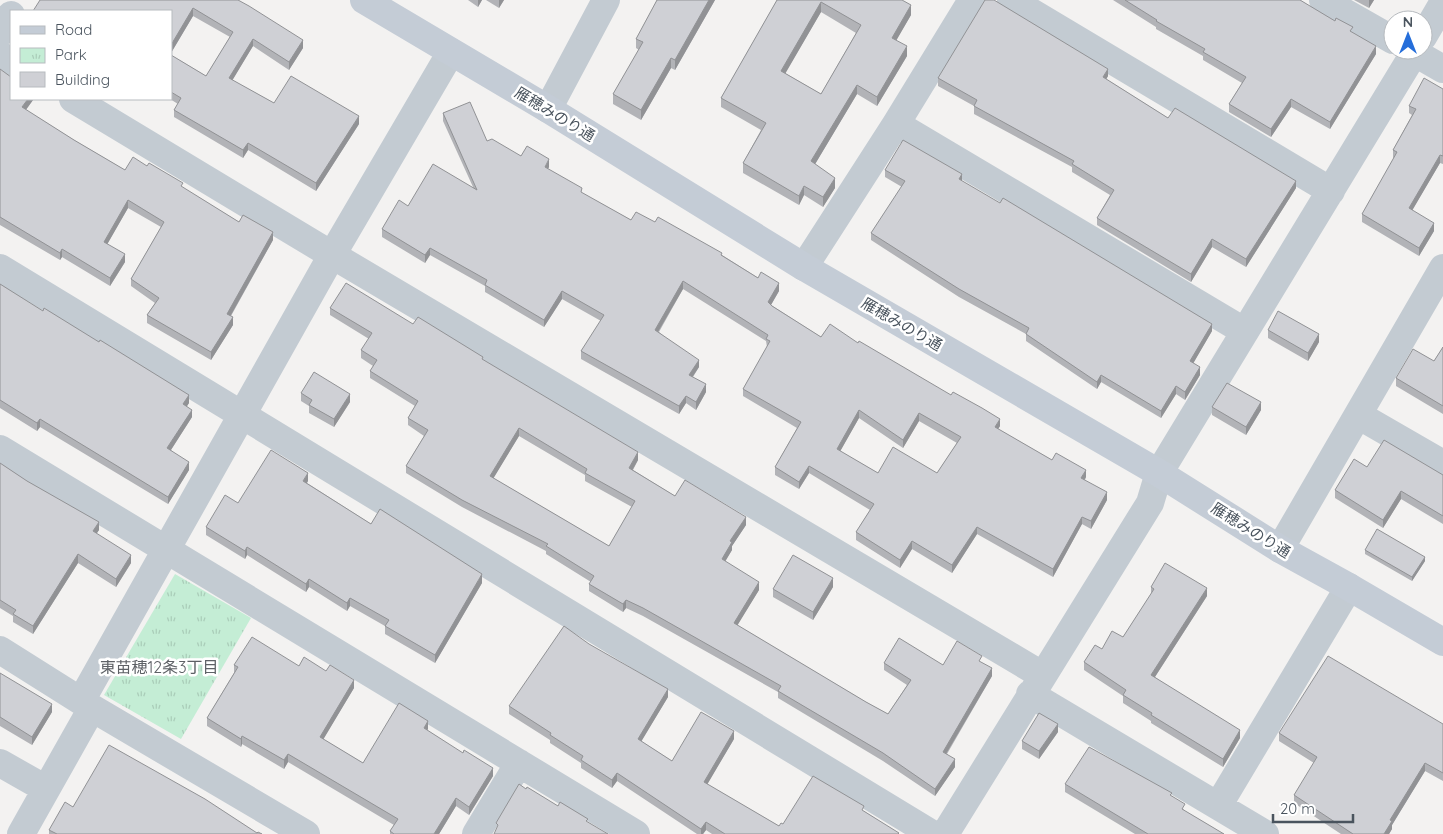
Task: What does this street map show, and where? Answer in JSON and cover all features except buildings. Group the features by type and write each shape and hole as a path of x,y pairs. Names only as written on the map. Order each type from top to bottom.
{"street":[{"path":"548,109 606,0"},
{"path":"804,268 972,0"},
{"path":"1011,0 1331,191"},
{"path":"1323,0 1383,31"},
{"name":"雁穂みのり通","path":"375,3 451,52 548,109 804,268 1159,472 1280,549 1443,642"},
{"path":"1433,17 1443,4"},
{"path":"0,33 10,17"},
{"path":"21,834 46,789 165,550 332,255 451,52"},
{"path":"945,834 1150,503 1159,472 1331,191 1403,60"},
{"path":"1430,60 1443,69"},
{"path":"75,100 1036,685 1218,806 1265,834"},
{"path":"896,124 1244,331"},
{"path":"0,268 932,834"},
{"path":"1280,549 1443,268"},
{"path":"1358,415 1443,464"},
{"path":"0,449 636,834"},
{"path":"1218,806 1349,587"},
{"path":"0,650 87,705 306,834"},
{"path":"0,763 46,789"},
{"path":"476,834 519,763"}],"green space":[{"path":"175,574 251,618 181,739 104,695"}],"district":[{"name":"東苗穂12条3丁目","path":"159,667"}]}
